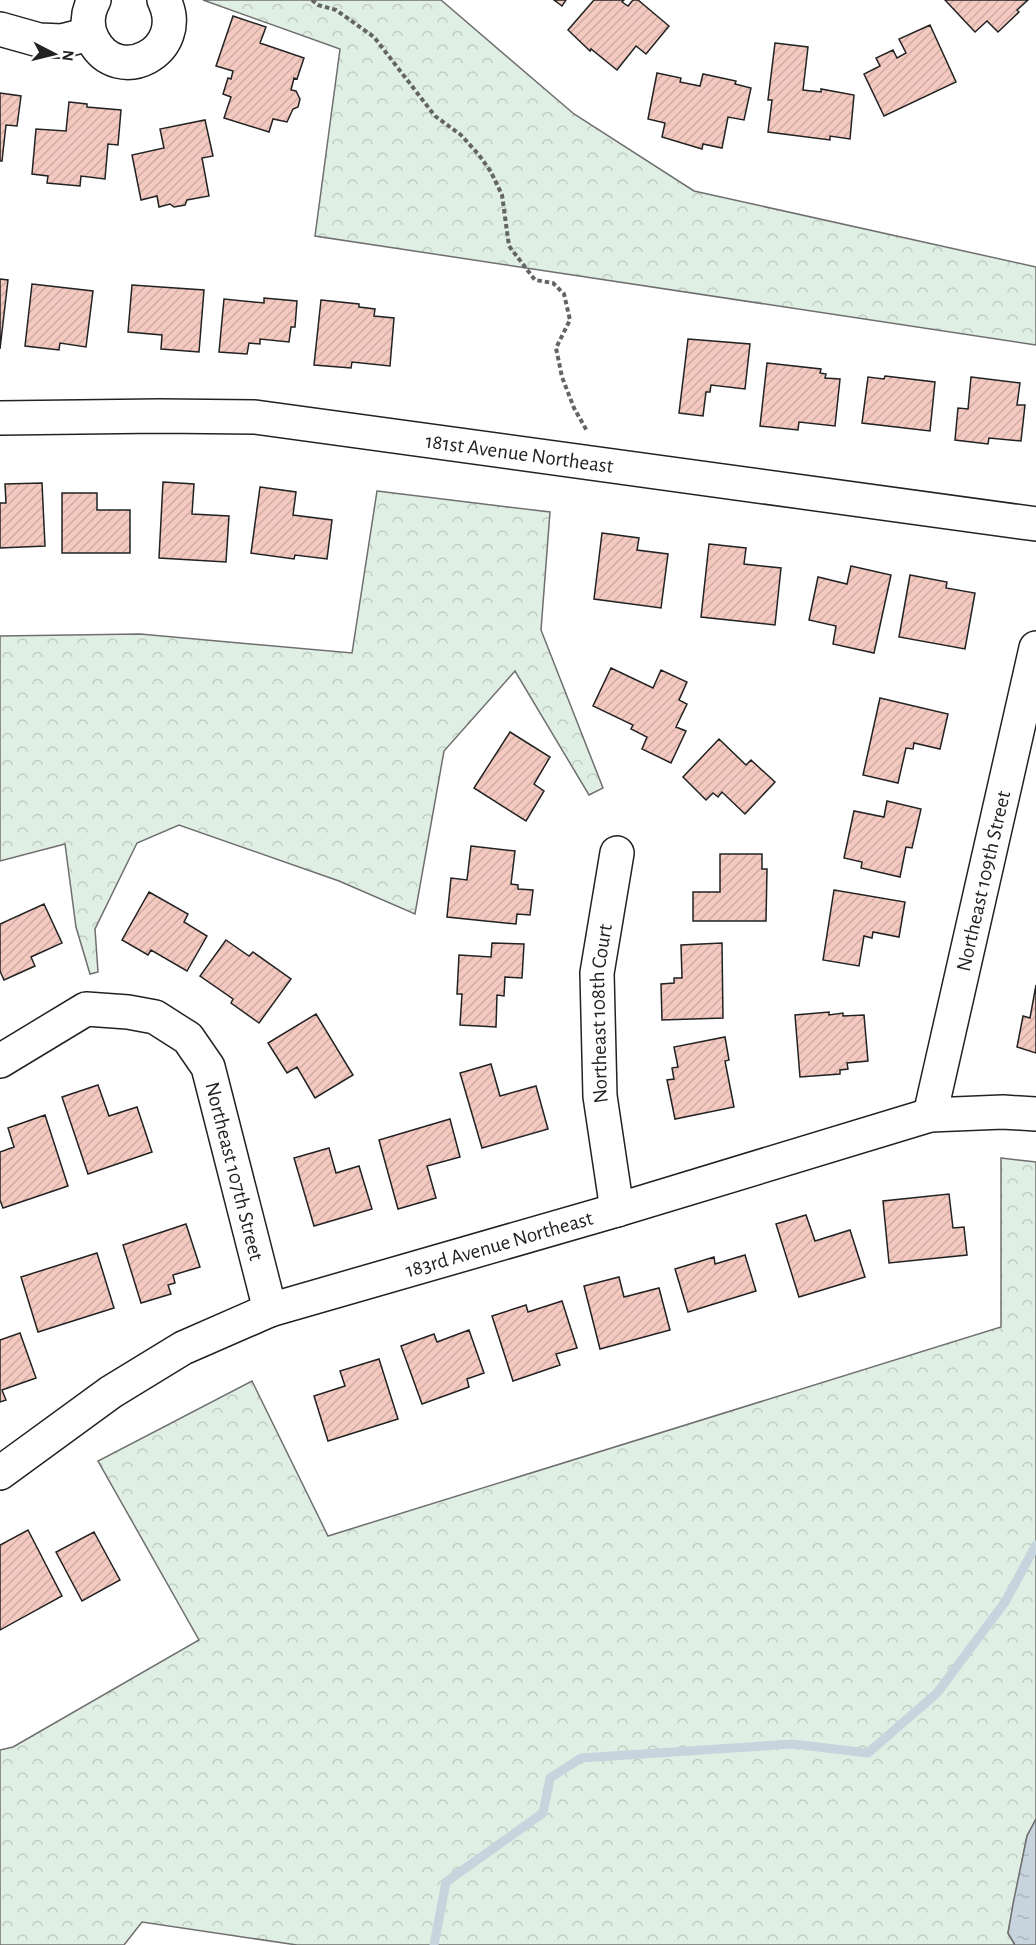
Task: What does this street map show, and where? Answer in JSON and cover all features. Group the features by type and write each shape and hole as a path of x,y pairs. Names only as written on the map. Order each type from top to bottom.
{"street":[{"path":"94,0 89,8 87,21 89,34 105,55 116,61 129,63 142,61 153,55 162,45 168,34 170,21 164,0"},
{"path":"0,29 39,40 62,41 89,34"},
{"name":"181st Avenue Northeast","path":"0,418 255,417 1036,524"},
{"name":"Northeast 109th Street","path":"930,1115 1036,648"},
{"name":"Northeast 108th Court","path":"617,853 597,973 600,1096 617,1210"},
{"name":"Northeast 107th Street","path":"0,1061 86,1009 128,1012 155,1017 188,1038 208,1066 270,1310"},
{"name":"183rd Avenue Northeast","path":"0,1473 111,1392 183,1348 270,1310 617,1210 930,1115 1003,1112 1036,1114"}],"path":[{"path":"312,0 318,5 336,10 374,37 435,116 461,135 491,171 502,195 509,246 535,280 553,283 564,294 570,320 556,348 562,377 574,408 587,432"}],"green space":[{"path":"203,0 441,0 574,114 694,191 1036,267 1036,345 315,236 340,49"},
{"path":"377,491 550,512 541,630 603,788 589,795 515,671 444,751 415,914 339,881 179,825 137,843 95,929 98,972 90,974 76,927 65,844 0,861 0,636 140,634 352,653"},
{"path":"1001,1158 1036,1162 1036,1819 1027,1836 1008,1933 1015,1945 297,1945 142,1922 124,1945 0,1945 0,1750 13,1747 199,1640 98,1461 252,1381 328,1536 1001,1327"}],"water":[{"path":"1036,1819 1036,1945 1015,1945 1008,1933 1027,1836"}],"building":[{"path":"554,0 566,0 562,6"},
{"path":"594,0 624,0 622,2 628,6 633,0 638,0 669,26 646,54 636,46 617,70 591,49 590,51 568,30"},
{"path":"945,0 1028,0 998,32 987,21 975,32"},
{"path":"233,16 266,27 260,43 304,58 291,90 296,91 300,99 298,107 293,109 287,122 273,119 269,132 224,118 231,97 223,94 233,71 216,66"},
{"path":"930,25 956,82 884,116 864,74 880,66 876,58 893,50 897,58 906,53 899,39"},
{"path":"775,43 808,47 803,90 821,92 821,89 854,95 850,139 830,136 830,140 768,132 772,100 768,100"},
{"path":"657,73 681,78 680,82 700,86 703,74 736,81 735,84 751,88 744,120 728,117 722,148 703,144 702,149 662,137 665,123 648,119"},
{"path":"0,93 21,96 17,126 6,125 2,161 0,161"},
{"path":"69,102 87,104 87,107 121,110 118,145 108,144 105,179 81,176 80,186 47,183 48,176 32,174 36,129 66,131"},
{"path":"205,120 213,156 202,158 209,196 187,200 185,205 174,207 170,204 159,207 157,196 141,200 132,155 164,148 160,129"},
{"path":"0,279 8,280 0,349"},
{"path":"32,284 93,291 86,347 60,343 59,350 25,346"},
{"path":"132,285 204,290 199,352 161,349 162,335 128,332"},
{"path":"264,298 297,301 295,327 291,327 289,342 260,339 260,344 249,343 247,354 219,352 224,299 264,303"},
{"path":"321,300 359,304 359,307 375,309 374,316 394,318 390,366 352,362 351,368 314,365"},
{"path":"688,339 750,344 745,389 711,385 710,392 706,392 703,416 679,413"},
{"path":"767,363 821,369 820,373 826,374 825,378 840,379 835,426 799,422 798,430 760,426"},
{"path":"885,376 935,382 930,431 862,423 868,377 884,379"},
{"path":"971,377 1020,383 1017,405 1025,405 1021,441 989,438 988,444 955,440 958,408 968,409"},
{"path":"163,482 194,484 192,514 229,516 226,562 159,558"},
{"path":"42,483 45,546 0,548 0,503 6,503 5,484"},
{"path":"260,487 296,492 293,515 332,520 327,559 295,555 294,559 251,553"},
{"path":"62,493 97,493 97,510 130,510 130,553 62,553"},
{"path":"602,533 639,538 637,550 668,554 661,608 594,599"},
{"path":"709,544 746,548 744,564 781,568 775,625 701,617"},
{"path":"851,566 891,575 874,653 833,644 836,626 809,620 818,577 847,584"},
{"path":"910,575 947,582 946,588 975,593 965,649 899,637"},
{"path":"611,668 653,688 661,670 687,682 679,700 687,704 676,727 686,731 671,763 642,749 647,737 631,729 633,725 593,706"},
{"path":"880,698 948,714 940,749 914,743 913,749 906,748 898,783 863,775"},
{"path":"510,732 550,757 534,784 544,791 526,821 474,788"},
{"path":"719,739 746,765 751,760 775,782 745,814 722,792 718,797 713,793 706,800 683,777"},
{"path":"887,801 921,809 912,848 906,847 900,877 861,868 862,862 844,858 854,811 884,817"},
{"path":"471,846 515,851 511,884 518,885 518,889 533,890 530,915 517,914 516,924 447,917 451,878 467,880"},
{"path":"720,854 762,854 762,869 767,869 766,921 693,921 693,892 720,892"},
{"path":"834,890 905,902 899,937 873,932 872,938 864,936 859,966 823,960"},
{"path":"149,892 188,914 184,922 207,936 187,971 151,950 148,955 122,940"},
{"path":"44,904 62,943 31,957 35,966 4,980 0,971 0,924"},
{"path":"226,940 249,956 253,952 291,979 259,1023 231,1003 233,999 200,976"},
{"path":"492,943 524,944 522,978 505,977 504,996 497,995 496,1027 460,1025 462,994 457,994 459,955 491,957"},
{"path":"722,943 723,1018 662,1020 661,984 674,983 674,978 682,978 681,945"},
{"path":"1036,985 1036,1053 1017,1047 1023,1016 1030,1018"},
{"path":"829,1012 829,1015 843,1013 843,1016 864,1015 868,1061 847,1063 848,1069 840,1070 840,1074 800,1077 795,1015"},
{"path":"316,1014 353,1075 315,1098 297,1067 287,1073 268,1043"},
{"path":"725,1037 729,1060 725,1061 734,1107 675,1119 667,1080 674,1079 672,1068 678,1067 674,1047"},
{"path":"491,1064 500,1096 536,1086 548,1129 482,1148 460,1073"},
{"path":"98,1085 109,1116 137,1107 152,1152 88,1174 62,1097"},
{"path":"45,1115 68,1186 3,1208 0,1200 0,1152 14,1147 8,1128"},
{"path":"450,1119 460,1157 427,1166 436,1198 398,1209 379,1140"},
{"path":"329,1148 336,1173 359,1166 372,1209 314,1226 294,1158"},
{"path":"949,1194 953,1228 964,1227 967,1255 889,1263 883,1201"},
{"path":"806,1215 815,1241 850,1230 865,1277 799,1297 776,1224"},
{"path":"186,1224 200,1267 173,1275 175,1283 168,1285 171,1294 141,1303 123,1245"},
{"path":"97,1253 114,1308 38,1332 21,1277"},
{"path":"745,1255 756,1291 688,1312 675,1269 714,1257 715,1264"},
{"path":"619,1277 624,1297 659,1288 670,1330 600,1349 584,1286"},
{"path":"562,1301 577,1348 556,1354 560,1365 513,1381 492,1316 526,1305 528,1312"},
{"path":"469,1330 484,1373 467,1379 469,1387 422,1404 401,1346 434,1334 437,1342"},
{"path":"20,1333 36,1378 2,1390 6,1400 0,1402 0,1340"},
{"path":"379,1359 398,1419 328,1441 314,1396 345,1386 340,1371"},
{"path":"28,1530 62,1596 0,1630 0,1545"},
{"path":"94,1532 120,1580 82,1601 56,1552"}],"waterway":[{"path":"434,1945 446,1882 543,1813 550,1778 581,1758 793,1744 868,1753 937,1693 1005,1602 1036,1545"}]}
